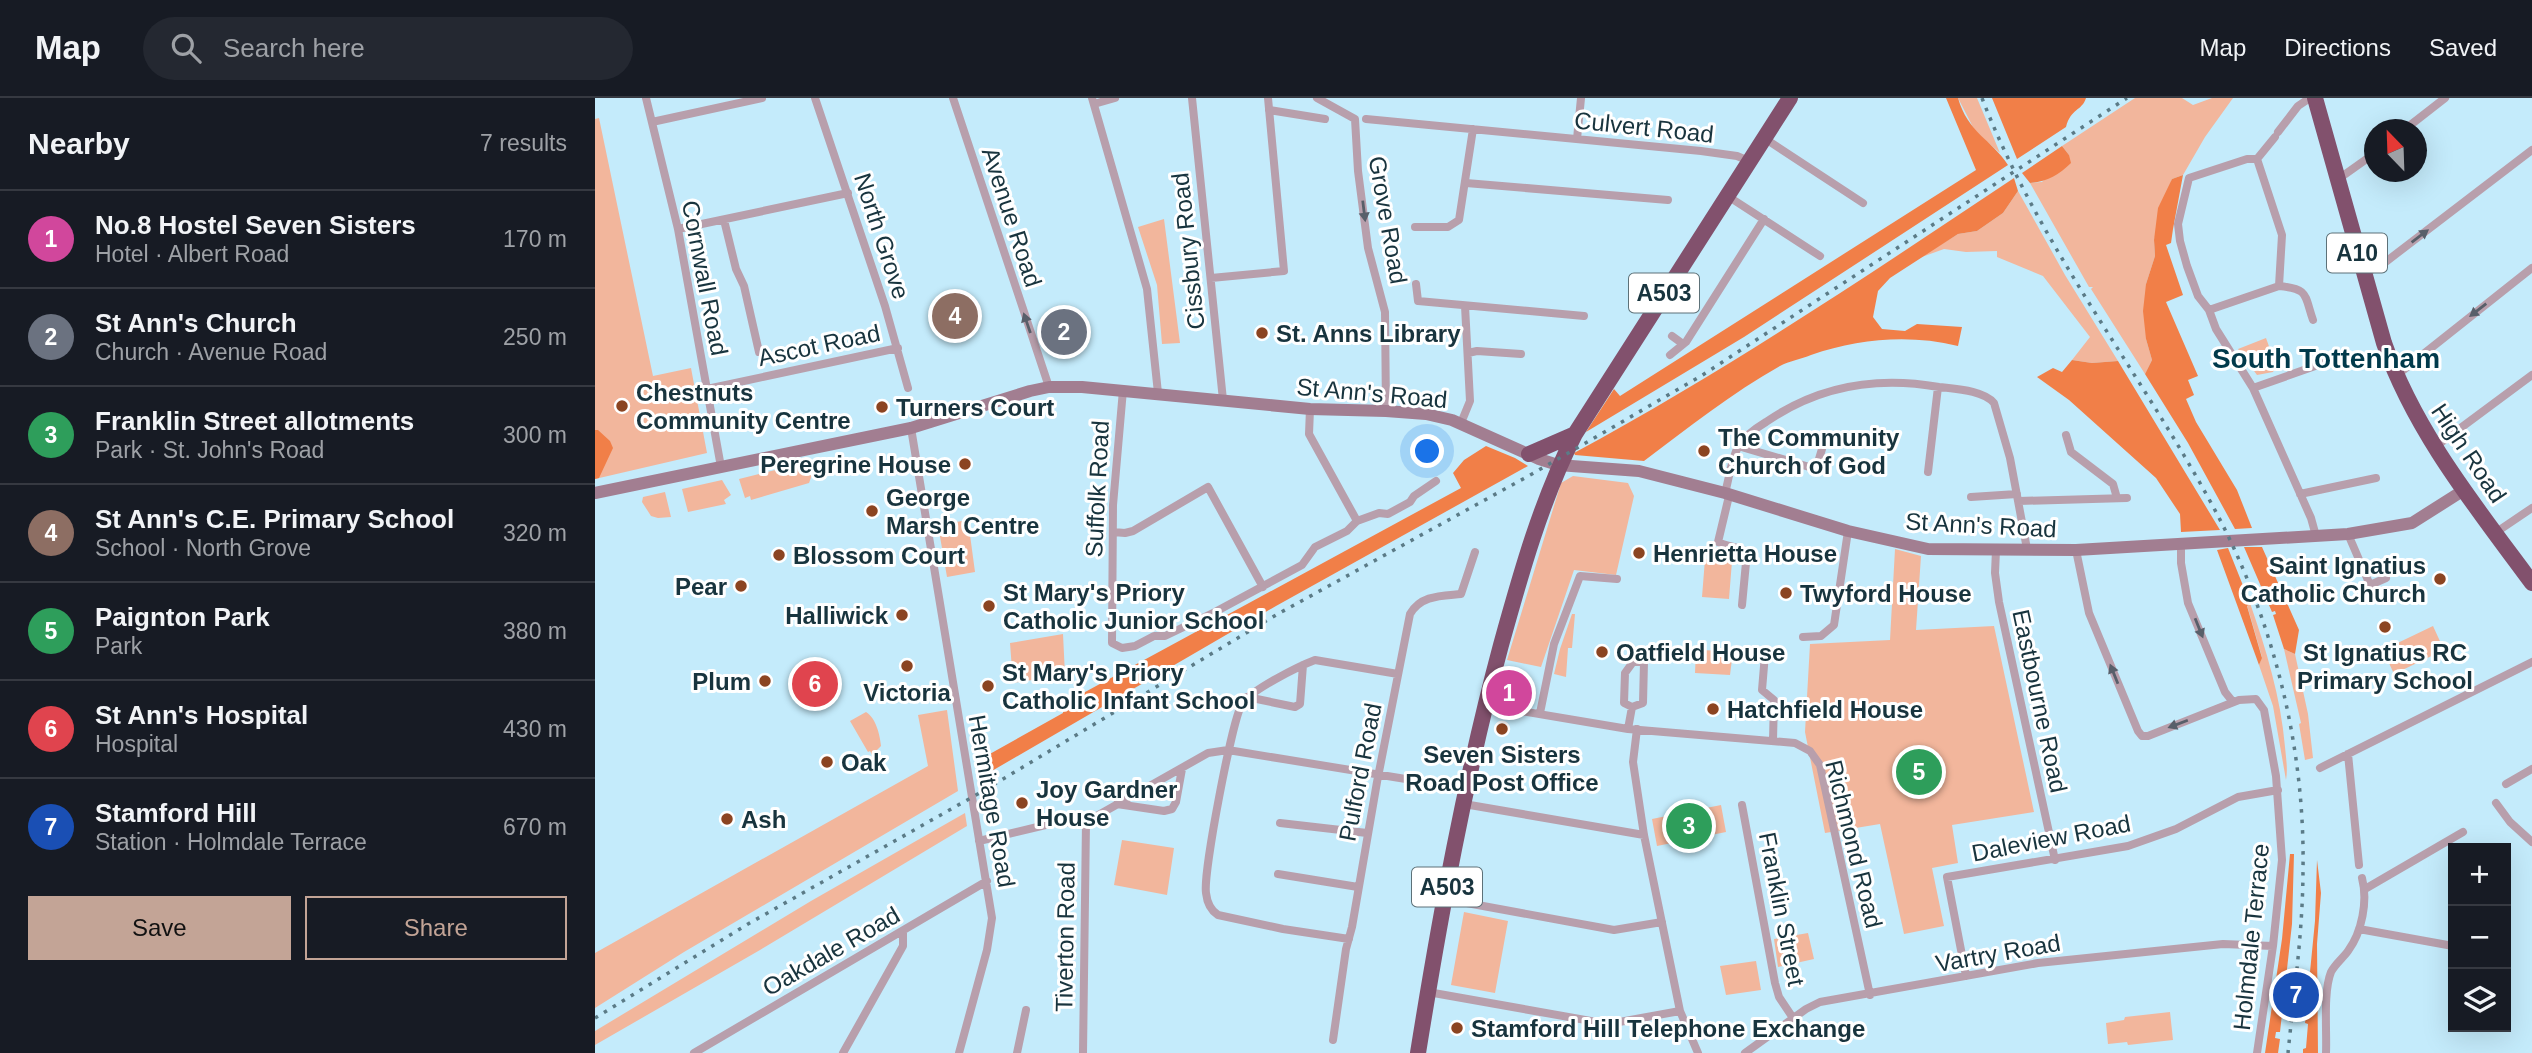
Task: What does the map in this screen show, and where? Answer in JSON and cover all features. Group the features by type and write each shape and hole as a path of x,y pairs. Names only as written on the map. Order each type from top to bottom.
{"highway":[{"name":"A503","path":"1418,1053 1445,899 1485,705 1516,590 1558,465 1726,195 1790,98"},
{"name":"High Road","path":"2313,98 2383,343 2396,376 2435,447 2532,583"},
{"path":"1529,454 1575,434"}],"main road":[{"name":"St Ann's Road","path":"595,493 911,428 1049,387 1123,390 1310,409 1426,414 1461,424 1539,460 1558,465 1639,471 1727,494 1848,531 1928,548 2077,550 2348,534 2412,523 2464,490"}],"street":[{"name":"Cornwall Road","path":"646,98 678,229 721,467"},
{"path":"652,122 762,98"},
{"name":"North Grove","path":"815,98 898,348 908,388"},
{"name":"Avenue Road","path":"953,98 1049,387"},
{"path":"1115,98 1093,101 1147,289 1158,393"},
{"name":"Cissbury Road","path":"1192,98 1223,400"},
{"path":"1211,278 1283,271 1268,98"},
{"name":"Grove Road","path":"1317,98 1355,119 1358,171 1368,248 1385,312 1386,411"},
{"path":"1577,139 1581,98"},
{"path":"2257,159 2298,106 2313,98"},
{"path":"2419,119 2445,98"},
{"path":"1269,110 1325,119"},
{"name":"Culvert Road","path":"1366,119 1701,151 1749,160"},
{"path":"1415,227 1448,227 1459,220 1473,129"},
{"path":"1764,138 1863,202"},
{"path":"2363,274 2379,267 2532,150"},
{"path":"2257,159 2247,159 2189,178 2178,224 2180,242 2198,296 2209,310 2216,329 2253,388 2313,522 2316,536"},
{"path":"2257,159 2282,235 2279,286"},
{"path":"2336,180 2364,161"},
{"path":"1466,183 1668,200"},
{"path":"678,229 848,193"},
{"path":"1726,195 1820,256"},
{"path":"724,219 736,269 744,286 759,352"},
{"path":"1670,355 1683,344 1764,219"},
{"path":"2396,376 2532,268"},
{"path":"1416,284 1418,301 1584,316"},
{"path":"2209,310 2279,286 2298,288 2304,293 2313,320"},
{"path":"1461,424 1470,401 1465,306"},
{"path":"1672,336 1683,344"},
{"name":"Ascot Road","path":"707,389 898,348"},
{"path":"1468,353 1477,351 1521,354"},
{"path":"2253,388 2338,358"},
{"path":"2435,447 2532,375"},
{"path":"1742,605 1747,552 1718,542 1738,446 1752,431 1800,400 1836,389 1886,381 1910,382 1979,394 1992,400 2000,421 2018,498 2027,550"},
{"path":"1928,472 1938,387"},
{"name":"Suffolk Road","path":"1123,390 1113,532 1112,643 1122,648 1135,646 1154,636 1165,636 1263,587 1302,565 1315,547 1347,531 1357,521 1379,513 1388,514 1410,502 1414,496 1436,481"},
{"path":"1310,409 1309,434 1357,521"},
{"name":"Hermitage Road","path":"911,428 992,918 959,1053"},
{"path":"2066,435 2071,452 2113,484 2117,498"},
{"path":"1738,446 1816,470 1822,449"},
{"path":"2300,494 2376,478"},
{"path":"1113,532 1133,531 1208,487 1263,587"},
{"path":"1971,497 2127,498"},
{"path":"2495,533 2532,508"},
{"path":"1803,637 1821,636 1834,625 1848,531"},
{"path":"2348,534 2370,585 2386,578"},
{"path":"2077,550 2089,612 2141,736 2148,736 2234,702 2225,692 2188,603 2181,566 2181,543"},
{"name":"Eastbourne Road","path":"1996,550 1999,602 2055,860"},
{"name":"Pulford Road","path":"1333,1040 1367,833 1409,614 1415,605 1427,598 1461,594 1475,552"},
{"path":"1540,713 1554,644 1580,576 1617,579"},
{"path":"1765,654 1762,690 1774,700 1773,740"},
{"path":"1349,939 1271,927 1218,915 1212,910 1206,885 1228,750 1241,706 1247,697 1303,665 1315,660 1398,674"},
{"path":"1633,662 1644,662 1643,704 1632,707 1624,703 1625,673 1633,662"},
{"path":"2320,768 2532,662"},
{"path":"1247,697 1295,707 1300,704 1303,665"},
{"name":"Holmdale Terrace","path":"2234,702 2246,698 2258,702 2264,710 2278,790 2282,860 2273,946 2257,1053"},
{"name":"Richmond Road","path":"1485,705 1633,729 1795,743 1810,751 1819,765 1870,995"},
{"path":"1632,707 1633,762 1644,835 1680,1012 1698,1053"},
{"path":"979,841 1054,823 1086,822 1208,753 1228,750 1379,774 1466,797 1644,835"},
{"path":"2348,754 2359,865"},
{"path":"1117,804 1164,811 1172,808 1176,802 1182,769"},
{"path":"2506,784 2532,769"},
{"name":"Daleview Road","path":"1966,976 1947,877 2128,846 2176,829 2238,797 2278,790"},
{"path":"2497,803 2510,822 2530,838"},
{"name":"Franklin Street","path":"1742,805 1775,983 1779,997 1793,1018"},
{"name":"Tiverton Road","path":"1083,1053 1086,822"},
{"path":"1280,823 1367,833"},
{"path":"2365,889 2463,832"},
{"path":"1278,874 1358,887"},
{"path":"2326,1053 2328,985 2332,970 2349,950 2359,929 2365,889 2363,878"},
{"name":"Oakdale Road","path":"694,1053 987,881"},
{"path":"1445,899 1614,930 1662,922"},
{"path":"2359,929 2448,945"},
{"path":"843,1053 903,946 903,932"},
{"name":"Vartry Road","path":"1745,1053 1820,1002 2038,963 2166,948 2223,944 2273,946"},
{"path":"1428,992 1608,1024 1680,1012"},
{"path":"1017,1053 1026,1010"}],"shaded area":[{"path":"1946,98 1958,98 1968,120 2008,165 1744,337 1586,432 1614,389 1620,396 1976,170"},
{"path":"1958,98 1977,98 2000,153 1975,131"},
{"path":"1992,98 2086,98 2071,116 2066,127 2017,159"},
{"path":"2135,98 2182,98 2193,105 2212,98 2233,98 2205,137 2183,175 2172,179 2154,240 2155,256 2146,284 2146,339 2152,360 2145,374 2091,289 2093,287 2089,287 2030,183 2042,182 2069,155 2062,146"},
{"path":"599,118 653,376 691,368 707,453 595,479 595,119"},
{"path":"2062,146 2071,163 2052,177 2030,183 2022,173"},
{"path":"2183,175 2171,243 2166,245 2183,295 2166,302 2198,376 2188,380 2194,395 2186,399 2196,422 2237,490 2252,528 2235,529 2188,443 2145,374 2152,360 2146,339 2143,311 2146,284 2155,256 2158,208 2172,179"},
{"path":"2014,178 2018,191 2003,213 1977,231 1958,234 1890,278 1878,291 1873,317 1882,329 1905,331 1917,324 1962,327 1958,346 1902,339 1865,342 1829,350 1787,363 1762,376 1644,461 1575,455 1574,453 1687,389 1797,321"},
{"path":"2018,191 2118,361 2092,363 2072,360 2090,337 2043,276 1997,257 1997,251 1966,252 1944,249 1919,258 1958,234 1977,231 2003,213"},
{"path":"1164,219 1180,343 1162,344 1157,285 1138,227"},
{"path":"2266,338 2276,366 2273,372 2257,375 2238,349"},
{"path":"2072,360 2092,363 2118,361 2220,530 2181,532 2180,514 2156,478 2069,400 2037,377 2053,368 2062,372"},
{"path":"595,430 610,441 613,448 599,478 595,479"},
{"path":"1486,446 1528,466 1276,606 978,779 979,760 1063,713 1063,704 1461,488 1453,473 1464,460"},
{"path":"808,462 812,475 809,483 751,500 750,496 745,498 739,479"},
{"path":"1573,476 1628,483 1634,496 1616,575 1574,570 1541,667 1507,660 1561,483"},
{"path":"722,480 731,495 724,500 726,504 688,512 682,489"},
{"path":"665,492 671,517 651,516 642,502 643,497"},
{"path":"968,520 975,572 947,577 938,525"},
{"path":"2244,547 2262,547 2299,630 2295,654 2284,649 2273,615 2276,614 2275,611 2272,612"},
{"path":"2228,548 2250,603 2247,606 2262,658 2259,665 2217,550"},
{"path":"1895,549 1921,556 1916,630 1994,626 2034,812 1952,825 1958,863 1932,868 1944,926 1904,934 1880,824 1825,833 1805,732 1810,644 1890,640"},
{"path":"1705,559 1732,561 1729,599 1702,597"},
{"path":"2250,603 2276,692 2287,764 2286,780 2273,706 2259,665 2262,657 2247,605"},
{"path":"1572,614 1575,614 1572,648 1568,648 1566,677 1554,674"},
{"path":"2433,626 2444,650 2394,674 2383,650"},
{"path":"1063,634 1065,675 1013,683 1010,643"},
{"path":"2284,649 2295,654 2308,714 2313,758 2305,760 2301,723"},
{"path":"1696,650 1733,651 1730,675 1695,673"},
{"path":"947,710 958,791 684,952 595,1008 595,953 928,766 918,715"},
{"path":"866,712 875,722 881,746 872,755 850,721"},
{"path":"1721,805 1726,832 1657,846 1652,819"},
{"path":"965,813 967,826 595,1045 595,1031 811,901"},
{"path":"1122,840 1174,848 1167,895 1114,885"},
{"path":"2290,854 2294,854 2292,924 2280,1032 2276,1032 2275,1038 2280,1039 2278,1053 2265,1053 2282,939"},
{"path":"2317,860 2321,893 2317,944 2318,1053 2303,1053 2306,1048 2308,1024 2305,1023 2315,921"},
{"path":"1464,912 1508,921 1495,993 1451,985"},
{"path":"1808,933 1814,959 1778,967 1774,939"},
{"path":"1756,961 1761,990 1726,995 1720,966"},
{"path":"2170,1012 2173,1040 2128,1045 2127,1042 2108,1044 2106,1023 2124,1020 2125,1017"}],"railway":[{"path":"1982,98 2032,206 2216,512 2254,596 2269,640 2291,730 2302,823 2302,915 2288,1053"},
{"path":"595,1018 748,924 983,791 1276,615 1532,474 1701,376 2127,98"}],"place":[{"name":"St Ann's C.E. Primary School","path":"955,316"},
{"name":"St Ann's Church","path":"1064,332"},
{"name":"St. Anns Library","path":"1262,333"},
{"name":"Chestnuts Community Centre","path":"622,406"},
{"name":"Turners Court","path":"882,407"},
{"name":"The Community Church of God","path":"1704,451"},
{"name":"Peregrine House","path":"965,464"},
{"name":"George Marsh Centre","path":"872,511"},
{"name":"Henrietta House","path":"1639,553"},
{"name":"Blossom Court","path":"779,555"},
{"name":"Saint Ignatius Catholic Church","path":"2440,579"},
{"name":"Pear","path":"741,586"},
{"name":"Twyford House","path":"1786,593"},
{"name":"St Mary's Priory Catholic Junior School","path":"989,606"},
{"name":"Halliwick","path":"902,615"},
{"name":"St Ignatius RC Primary School","path":"2385,627"},
{"name":"Oatfield House","path":"1602,652"},
{"name":"Victoria","path":"907,666"},
{"name":"Plum","path":"765,681"},
{"name":"St Ann's Hospital","path":"815,684"},
{"name":"St Mary's Priory Catholic Infant School","path":"988,686"},
{"name":"No.8 Hostel Seven Sisters","path":"1509,693"},
{"name":"Hatchfield House","path":"1713,709"},
{"name":"Seven Sisters Road Post Office","path":"1502,729"},
{"name":"Oak","path":"827,762"},
{"name":"Paignton Park","path":"1919,772"},
{"name":"Joy Gardner House","path":"1022,803"},
{"name":"Ash","path":"727,819"},
{"name":"Franklin Street allotments","path":"1689,826"},
{"name":"Stamford Hill","path":"2296,995"},
{"name":"Stamford Hill Telephone Exchange","path":"1457,1028"}],"district":[{"name":"South Tottenham","path":"2326,358"}]}
